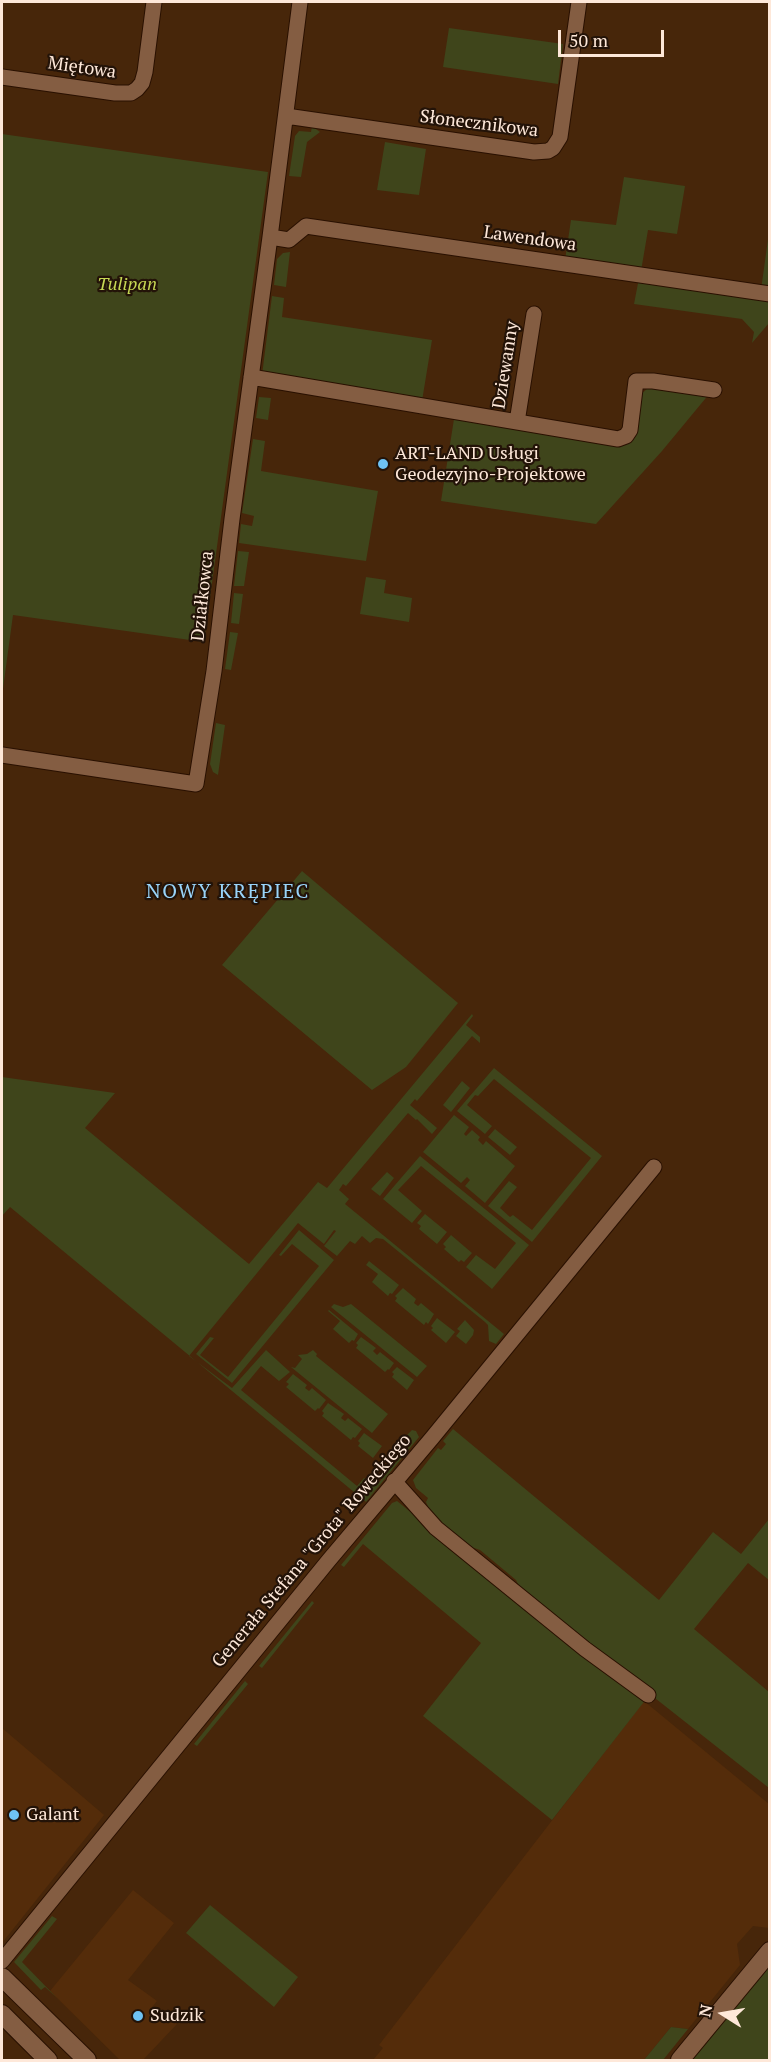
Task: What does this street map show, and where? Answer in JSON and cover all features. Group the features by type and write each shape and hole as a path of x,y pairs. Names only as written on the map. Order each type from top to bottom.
{"street":[{"name":"Miętowa","path":"2,77 115,93 131,93 142,83 145,72 154,2"},
{"path":"286,116 291,59 300,2"},
{"name":"Słonecznikowa","path":"286,116 523,151 548,151 553,148 560,137 579,2"},
{"name":"Działkowca","path":"2,755 196,784 214,671 286,116"},
{"name":"Lawendowa","path":"270,237 289,240 306,226 770,294"},
{"name":"Dziewanny","path":"517,422 534,314"},
{"path":"251,377 618,439 626,436 630,430 636,381 653,381 714,390"},
{"name":"Generała Stefana \"Grota\" Roweckiego","path":"2,1961 654,1167"},
{"path":"394,1481 436,1528 569,1636 648,1695"},
{"path":"680,2061 770,1951"},
{"path":"2,1977 87,2061"},
{"path":"2,2014 48,2061"}],"shaded area":[{"path":"644,1701 769,1804 769,1928 753,1926 737,1944 740,1965 688,2029 671,2027 644,2060 373,2060 383,2048 379,2045"},
{"path":"2,1728 104,1815 2,1943"},
{"path":"133,1890 174,1923 128,1980 157,2001 152,2007 177,2024 143,2060 120,2060 50,1991"}],"green space":[{"path":"449,28 563,44 558,84 443,67"},
{"path":"312,126 320,132 307,142 301,177 289,176 295,136 299,131 311,132"},
{"name":"Tulipan","path":"2,134 268,172 204,642 13,615 2,696"},
{"path":"385,142 426,149 419,195 377,190"},
{"path":"624,177 685,186 677,234 648,230 641,271 565,260 571,220 616,225"},
{"path":"769,232 769,323 752,343 754,332 742,319 634,304 639,278 760,297"},
{"path":"290,252 286,287 274,285 277,259 283,253"},
{"path":"272,296 284,298 282,317 432,340 422,401 262,375"},
{"path":"648,388 710,393 662,451 596,524 441,501 454,419 624,443 640,395"},
{"path":"259,397 271,398 268,420 256,418"},
{"path":"253,439 265,441 261,471 378,491 366,561 239,543 241,524 252,526 254,516 242,513"},
{"path":"238,551 249,552 244,586 234,586"},
{"path":"366,577 386,580 384,593 412,598 409,622 360,614"},
{"path":"234,593 243,594 239,624 231,623"},
{"path":"230,632 238,633 231,670 225,669"},
{"path":"216,723 225,725 218,775 213,772 210,764"},
{"path":"302,871 458,1003 406,1067 372,1090 222,965"},
{"path":"472,1014 473,1016 466,1025 480,1037 480,1043 472,1036 417,1101 415,1099 410,1105 437,1128 432,1134 408,1113 346,1186 343,1184 339,1190 349,1199 345,1204 504,1334 496,1344 489,1341 488,1325 485,1322 383,1239 376,1238 370,1243 362,1236 355,1244 350,1241 337,1256 324,1246 336,1231 334,1230 324,1244 298,1223 189,1356 10,1207 2,1216 2,1077 115,1093 85,1128 249,1264 318,1182 327,1188"},
{"path":"494,1068 602,1156 532,1242 488,1206 509,1181 517,1187 500,1208 532,1230 591,1158 494,1079 467,1105 492,1126 485,1134 457,1111"},
{"path":"462,1081 470,1088 451,1112 443,1105"},
{"path":"454,1115 469,1127 464,1134 466,1136 472,1130 480,1137 478,1140 483,1145 486,1141 515,1166 485,1203 465,1186 470,1180 467,1177 461,1183 423,1152"},
{"path":"495,1129 517,1147 510,1155 488,1137"},
{"path":"420,1156 529,1245 492,1289 466,1267 476,1255 495,1269 516,1243 421,1166 398,1190 422,1211 412,1223 383,1199"},
{"path":"387,1172 394,1178 380,1196 371,1189"},
{"path":"425,1214 447,1232 437,1244 419,1229 421,1226 417,1223"},
{"path":"299,1230 334,1260 232,1383 196,1354 210,1337 214,1338 200,1355 228,1377 319,1266 292,1244 281,1256 279,1255"},
{"path":"451,1235 472,1253 464,1262 461,1260 459,1262 444,1249 446,1247 443,1244"},
{"path":"369,1261 399,1285 392,1294 388,1296 372,1282 378,1274 366,1265"},
{"path":"403,1288 416,1299 414,1303 418,1306 421,1303 434,1314 428,1324 426,1322 424,1325 395,1301 397,1298 395,1296"},
{"path":"334,1304 343,1307 351,1304 427,1366 417,1377 331,1307"},
{"path":"329,1310 358,1334 354,1341 349,1343 333,1329 340,1321"},
{"path":"437,1318 455,1332 446,1343 431,1330"},
{"path":"465,1320 474,1330 466,1344 456,1336 460,1331 457,1329"},
{"path":"361,1337 376,1348 373,1351 377,1355 380,1352 394,1363 389,1370 385,1372 356,1348 358,1345 356,1343"},
{"path":"266,1350 290,1372 279,1381 261,1366 241,1390 357,1486 364,1478 376,1486 412,1443 405,1437 412,1430 416,1431 419,1437 366,1502 197,1362 232,1388"},
{"path":"313,1350 316,1356 388,1414 372,1433 291,1367 295,1368 302,1359 298,1355 307,1354"},
{"path":"397,1367 414,1380 407,1390 392,1377 394,1374 392,1372"},
{"path":"293,1374 307,1385 305,1388 309,1391 312,1388 326,1400 319,1409 315,1411 286,1387 289,1384 286,1382"},
{"path":"328,1403 344,1414 341,1418 345,1421 348,1418 362,1429 355,1438 351,1440 322,1416 324,1413 322,1411"},
{"path":"453,1429 659,1600 713,1532 741,1554 769,1519 769,1580 748,1563 694,1629 769,1692 769,1788 523,1594 516,1580 480,1550 462,1544 432,1516 426,1502 428,1498 416,1488 413,1480 438,1448 441,1450 446,1444 443,1441"},
{"path":"364,1433 382,1446 373,1458 358,1446 360,1443 358,1441"},
{"path":"397,1501 588,1656 647,1698 552,1820 423,1716 481,1643 363,1544 344,1567 341,1565 392,1503"},
{"path":"312,1601 314,1603 262,1668 259,1666"},
{"path":"245,1681 248,1684 197,1746 194,1744"},
{"path":"210,1905 298,1977 274,2007 186,1933"},
{"path":"52,1916 57,1919 22,1962 57,1998 45,1987 41,1990 14,1962"},
{"path":"769,1962 769,2060 692,2060 693,2057"},
{"path":"671,2027 688,2029 663,2060 644,2060"}],"place":[{"name":"ART-LAND Usługi Geodezyjno-Projektowe","path":"383,464"},
{"name":"Galant","path":"14,1815"},
{"name":"Sudzik","path":"138,2016"}],"district":[{"name":"NOWY KRĘPIEC","path":"228,892"}]}
